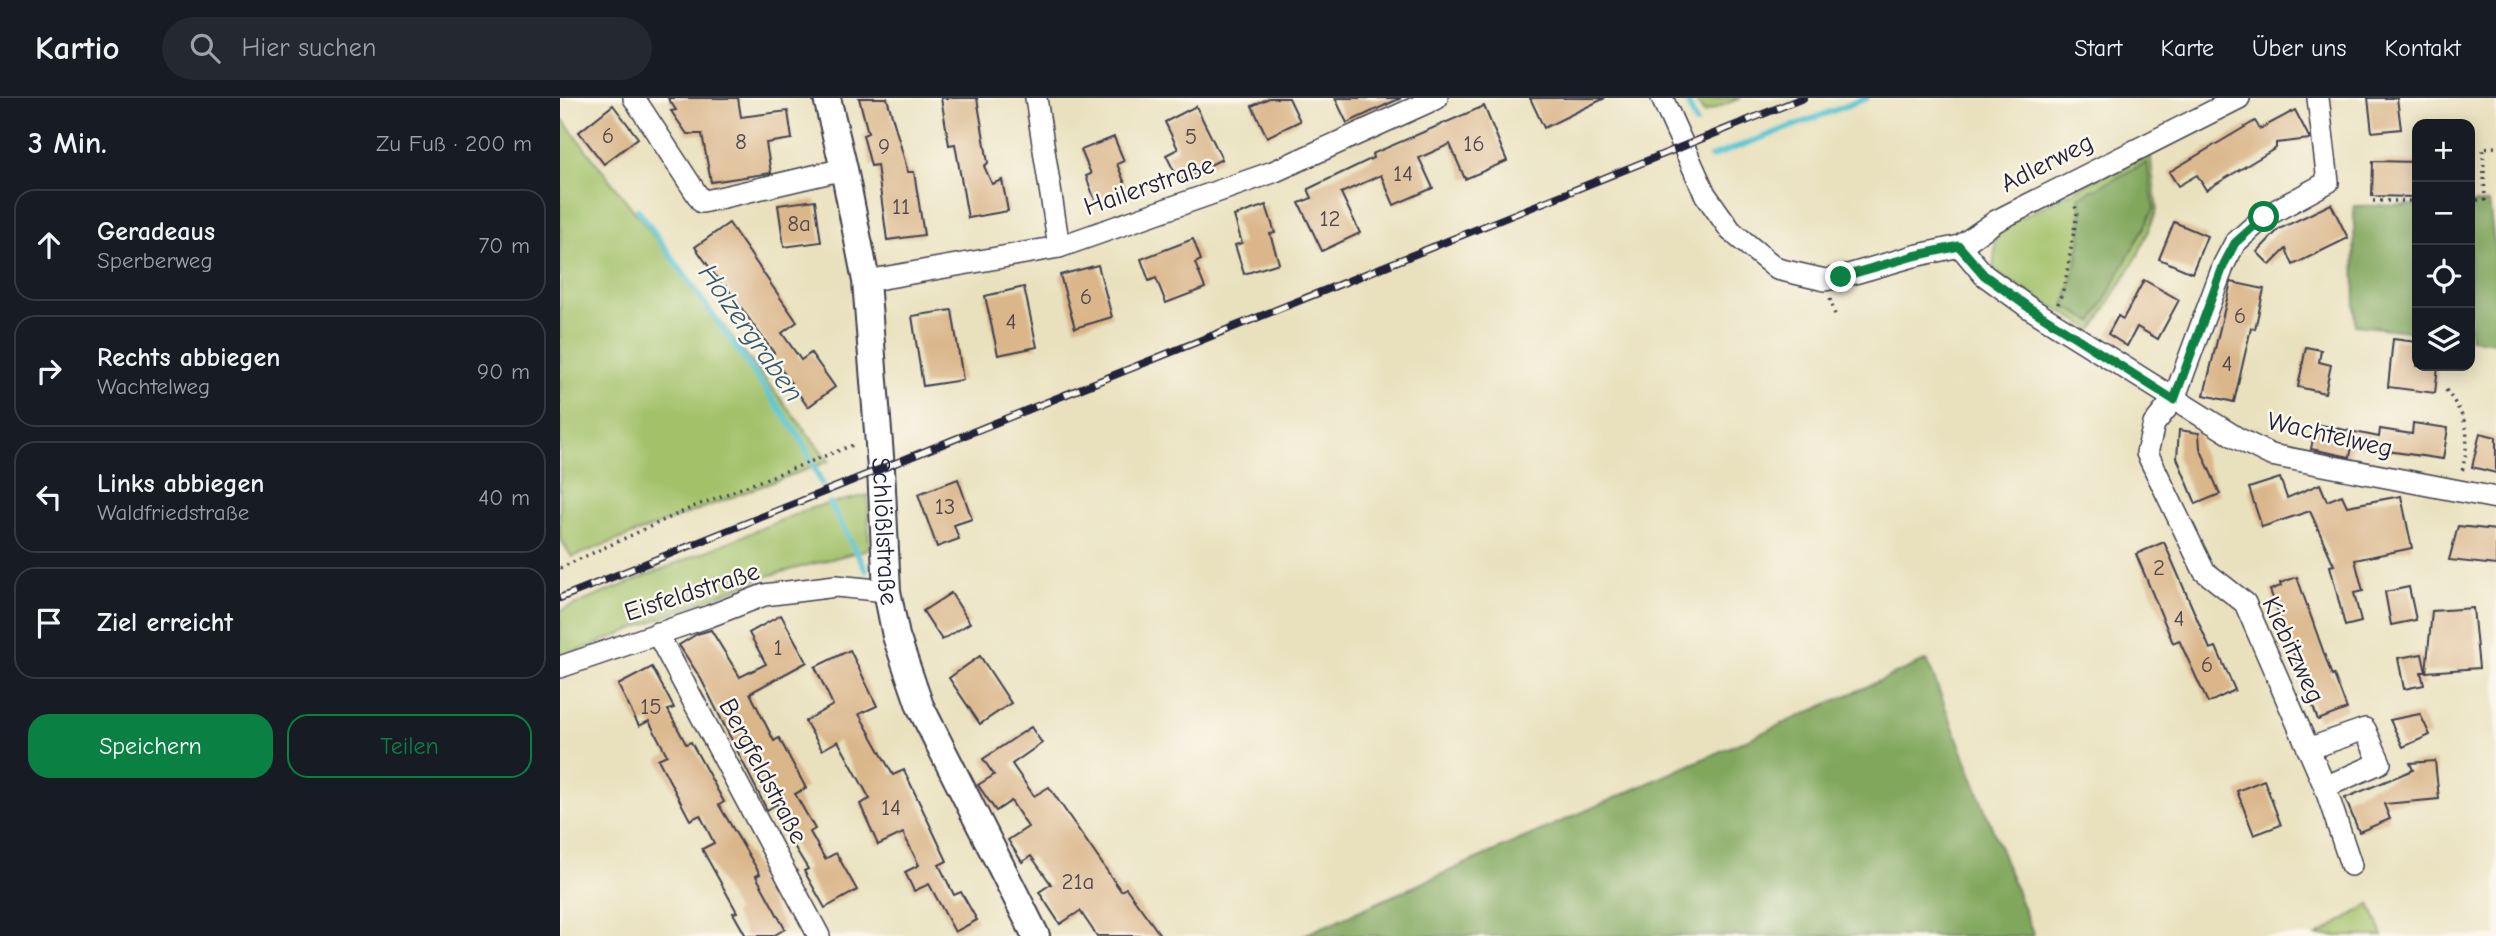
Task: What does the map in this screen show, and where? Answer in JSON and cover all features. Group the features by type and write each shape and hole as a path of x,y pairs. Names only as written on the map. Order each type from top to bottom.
{"street":[{"path":"634,98 702,202 844,169"},
{"name":"Schlößlstraße","path":"827,98 866,281 887,591 896,636 920,706 1035,936"},
{"path":"1037,98 1059,247"},
{"name":"Adlerweg","path":"1662,98 1705,194 1731,231 1777,269 1825,280 1959,246 1996,221 2239,98"},
{"name":"Kiebitzweg","path":"2318,98 2328,182 2264,217 2235,243 2224,264 2174,400 2154,424 2147,453 2204,571 2245,603 2325,787 2351,865"},
{"name":"Hailerstraße","path":"866,281 1059,247 1273,172 1428,100"},
{"name":"Wachtelweg","path":"1959,246 1984,275 2052,322 2237,439 2271,455 2496,498"},
{"name":"Eisfeldstraße","path":"560,667 764,595 836,586 887,591"},
{"name":"Bergfeldstraße","path":"657,633 819,936"},
{"path":"2308,749 2365,729 2380,763 2325,787"}],"path":[{"path":"2475,200 2485,200 2483,148 2496,147"},
{"path":"2052,322 2065,284 2077,213 2068,184"},
{"path":"2373,201 2412,201"},
{"path":"2446,390 2459,408 2469,439 2458,491"},
{"path":"560,568 695,506 877,435"}],"green space":[{"path":"1693,98 1741,98 1704,113"},
{"path":"560,116 829,461 572,557 560,538"},
{"path":"2150,152 2157,210 2138,255 2093,330 1993,271 1997,230"},
{"path":"2147,162 2154,209 2093,322 2064,306 2076,267 2081,237 2079,197"},
{"path":"2475,203 2489,203 2496,258 2496,342 2475,340"},
{"path":"2412,205 2412,331 2355,325 2354,206"},
{"path":"868,495 869,549 767,576 560,658 560,611 811,508"},
{"path":"1927,660 2034,936 1302,936"},
{"path":"2370,904 2383,936 2317,936"}],"building":[{"path":"668,98 738,98 741,117 788,111 792,139 766,143 771,173 711,182 702,134 687,134 671,111 676,110"},
{"path":"859,98 887,98 908,172 914,172 924,235 887,240 877,165 871,166 863,135 868,133"},
{"path":"941,98 977,98 988,163 984,166 992,184 1002,180 1008,211 968,218 955,144 949,145"},
{"path":"1269,98 1289,98 1300,121 1267,137 1252,106"},
{"path":"1335,98 1401,98 1347,123"},
{"path":"1530,98 1605,98 1544,128"},
{"path":"2368,98 2397,98 2401,129 2372,132"},
{"path":"613,105 638,138 604,164 579,132"},
{"path":"1196,106 1222,159 1179,181 1166,155 1178,149 1165,122"},
{"path":"1484,106 1507,161 1465,179 1450,144 1419,158 1433,188 1394,205 1381,175 1341,193 1360,233 1322,251 1299,203 1312,198 1308,189 1373,158 1372,154"},
{"path":"2295,110 2310,139 2276,143 2276,148 2206,190 2197,175 2178,186 2169,172 2255,121 2260,129"},
{"path":"1114,137 1124,161 1117,164 1128,191 1096,203 1086,176 1091,174 1081,150"},
{"path":"2373,161 2412,162 2412,197 2372,196"},
{"path":"815,200 821,242 784,247 778,205"},
{"path":"2331,204 2348,238 2293,265 2286,249 2270,265 2257,252 2279,229"},
{"path":"1266,205 1275,233 1270,234 1279,263 1244,274 1235,245 1242,243 1234,216"},
{"path":"2174,222 2207,236 2192,273 2159,259"},
{"path":"729,223 797,322 782,333 801,360 811,353 835,387 808,407 771,355 774,353 695,247"},
{"path":"1193,239 1201,260 1195,263 1205,288 1166,303 1156,278 1149,281 1141,259"},
{"path":"1098,265 1112,317 1075,328 1060,275"},
{"path":"2144,280 2179,300 2158,339 2137,327 2127,346 2108,334 2118,316 2123,319"},
{"path":"2231,282 2264,289 2255,329 2251,328 2234,402 2204,395"},
{"path":"1024,287 1037,347 998,355 985,296"},
{"path":"952,310 963,380 923,386 912,316"},
{"path":"2393,339 2412,341 2412,371 2437,371 2435,393 2388,387"},
{"path":"2306,347 2321,350 2319,362 2331,365 2325,393 2298,387"},
{"path":"2413,423 2448,428 2443,459 2352,446 2350,457 2311,449 2316,424 2379,437 2380,429 2412,434"},
{"path":"2179,430 2199,433 2200,448 2220,494 2196,504 2177,458"},
{"path":"2480,433 2496,437 2496,473 2472,467"},
{"path":"2280,478 2287,498 2320,484 2327,501 2342,495 2347,506 2401,496 2412,548 2355,560 2363,591 2354,593 2361,622 2345,626 2330,566 2334,565 2310,511 2262,527 2249,488"},
{"path":"958,479 972,519 954,525 959,539 937,547 918,494"},
{"path":"2458,526 2496,530 2496,565 2449,560"},
{"path":"2164,542 2210,649 2216,647 2235,690 2208,703 2179,640 2173,643 2136,554"},
{"path":"2297,577 2332,676 2334,675 2347,709 2318,720 2270,590"},
{"path":"2409,587 2416,620 2391,625 2385,592"},
{"path":"951,593 970,623 942,640 923,611"},
{"path":"2473,608 2479,668 2426,672 2432,611"},
{"path":"781,615 807,662 750,693 774,741 779,738 806,788 795,794 815,829 810,832 825,859 836,853 857,890 825,908 804,871 808,869 791,841 796,838 777,804 767,810 701,679 679,645 697,634 711,630 740,677 766,664 749,633"},
{"path":"850,650 877,706 859,714 893,775 904,770 947,861 939,865 954,895 961,892 977,920 955,932 929,884 914,891 905,872 919,865 903,833 878,845 860,804 870,799 838,741 822,750 805,721 833,705 815,667"},
{"path":"2422,654 2426,672 2421,672 2424,685 2404,689 2398,658"},
{"path":"980,656 1011,703 980,724 949,678"},
{"path":"652,667 674,708 668,710 686,744 691,742 724,802 719,805 760,874 756,876 785,929 773,936 746,936 733,913 737,912 702,849 714,843 700,815 690,820 658,759 667,755 649,721 639,726 618,685"},
{"path":"2420,714 2430,735 2403,747 2390,720"},
{"path":"1031,727 1042,743 1012,764 1034,796 1049,787 1121,891 1126,888 1161,936 1097,936 1080,911 1060,924 1039,892 1051,884 1031,856 1022,862 1008,840 1028,827 1011,801 996,811 978,785 994,775 983,759"},
{"path":"2435,761 2439,799 2384,804 2390,819 2359,832 2345,798 2413,770 2410,763"},
{"path":"2264,780 2281,825 2254,835 2237,791"}],"waterway":[{"path":"1686,98 1696,123"},
{"path":"1711,157 1867,98"},
{"name":"Holzergraben","path":"638,210 801,439 822,484"},
{"name":"Holzergraben","path":"830,503 866,570"}],"railway":[{"path":"560,598 1803,98"}],"route":[{"path":"1841,277 1959,246 1984,275 2028,307 2174,400 2224,264 2235,243 2264,217"}]}
